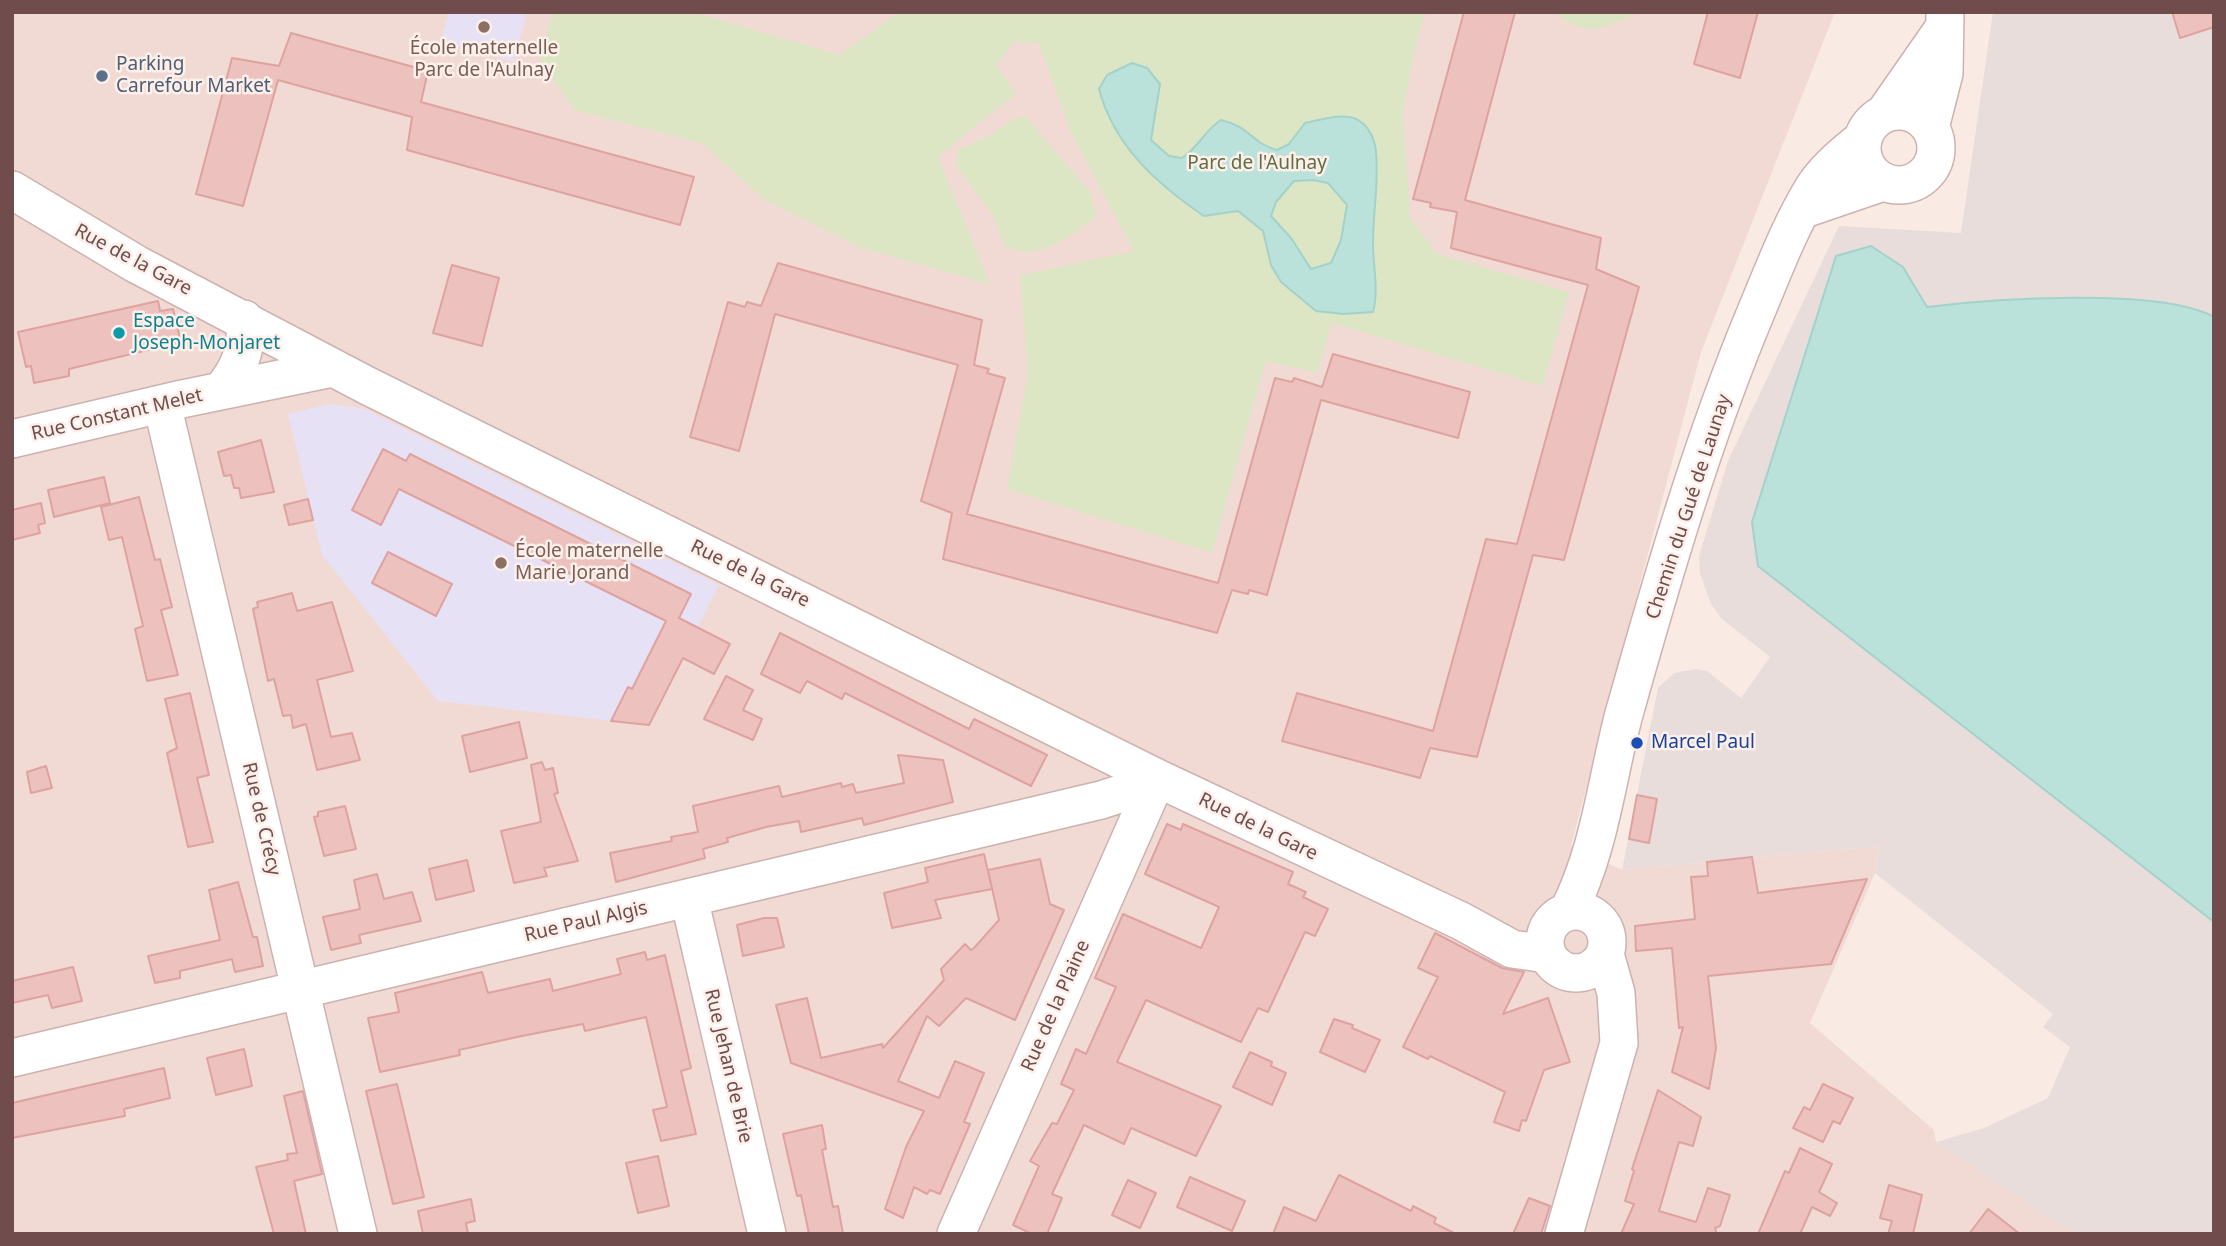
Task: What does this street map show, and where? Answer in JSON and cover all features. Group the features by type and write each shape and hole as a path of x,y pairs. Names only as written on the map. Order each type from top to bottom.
{"street":[{"name":"Chemin du Gué de Launay","path":"1566,927 1603,871 1603,816 1624,717 1714,422 1793,225 1815,186 1843,154 1873,127 1945,20"},
{"name":"Chemin du Gué de Launay","path":"1930,128 1944,73 1945,20"},
{"path":"1804,209 1883,182 1907,184 1926,173 1932,166 1936,147 1930,128 1914,115 1904,112 1873,127 1866,165 1883,182"},
{"name":"Rue de la Gare","path":"12,190 136,264 333,368 1157,778 1461,920 1508,930 1566,927"},
{"name":"Rue Constant Melet","path":"221,391 239,363 245,345 244,319"},
{"name":"Rue Constant Melet","path":"12,439 333,368"},
{"name":"Rue de Crécy","path":"162,404 358,1234"},
{"name":"Rue Paul Algis","path":"12,1058 1101,800 1135,789 1157,778"},
{"name":"Rue de la Plaine","path":"956,1234 1157,778"},
{"name":"Rue Jehan de Brie","path":"689,898 767,1234"},
{"path":"1565,1233 1616,1060 1617,1032 1594,963 1606,934 1566,927 1551,962 1566,972 1594,963"}],"shaded area":[{"path":"12,12 1835,12 1701,352 1571,846 1622,870 1879,846 1875,873 1810,1023 1934,1130 1936,1142 2074,1234 12,1234"},
{"name":"École maternelle Parc de l'Aulnay","path":"449,12 527,12 514,62 441,41"},
{"path":"1993,12 2214,12 2214,1234 2074,1234 1936,1142 1984,1128 2048,1098 2070,1047 2043,1027 2053,1014 1875,873 1879,846 1622,870 1658,688 1674,673 1696,669 1707,671 1741,698 1770,657 1722,619 1711,604 1700,573 1699,556 1728,461 1839,226 1961,233"},
{"name":"École maternelle Marie Jorand","path":"330,404 365,409 719,585 649,725 438,701 322,555 288,414"}],"green space":[{"name":"Parc de l'Aulnay","path":"553,12 693,12 839,55 899,12 1426,12 1417,38 1403,113 1410,217 1437,254 1569,292 1543,386 1332,323 1317,373 1266,361 1212,553 1007,489 1028,371 1020,275 1134,251 1071,133 1039,43 1013,42 996,66 1016,93 938,157 990,284 862,248 763,199 702,143 574,110 540,59"},
{"path":"1553,12 1639,12 1606,27 1586,28 1575,26"},
{"path":"1025,116 1089,190 1097,214 1065,239 1046,248 1027,252 1005,247 991,212 956,166 958,150 993,134 1014,118"}],"water":[{"path":"1132,63 1147,68 1160,84 1151,140 1169,156 1182,158 1221,120 1239,127 1277,150 1289,144 1305,123 1339,117 1352,118 1362,123 1373,138 1377,163 1373,243 1376,295 1373,312 1343,314 1316,311 1281,282 1271,265 1263,231 1238,211 1204,216 1154,177 1126,146 1106,110 1099,89 1107,75","holes":["1313,180 1328,183 1347,205 1341,240 1331,263 1311,269 1291,238 1271,216 1276,202 1294,181"]},
{"path":"1871,246 1903,267 1927,307 2032,299 2116,299 2189,308 2214,317 2214,922 1758,566 1752,522 1836,256"}],"building":[{"path":"1464,12 1515,12 1465,200 1601,238 1596,269 1639,287 1564,560 1533,555 1477,757 1430,748 1420,778 1282,741 1297,693 1433,731 1486,539 1517,544 1588,285 1451,248 1457,212 1430,207 1431,203 1413,199"},
{"path":"1708,12 1758,12 1740,78 1694,64"},
{"path":"2172,12 2214,12 2214,27 2180,38"},
{"path":"291,33 428,71 421,102 694,177 680,225 407,150 412,117 278,80 243,206 196,194 232,58 279,66"},
{"path":"778,263 982,320 974,365 989,369 987,373 1005,378 967,514 1218,583 1275,378 1292,382 1294,378 1322,387 1333,354 1470,392 1458,438 1321,400 1267,595 1249,590 1248,594 1232,590 1217,633 943,559 952,513 921,501 958,365 775,314 739,451 690,437 728,302 745,307 747,302 761,306"},
{"path":"452,265 499,278 482,346 433,333"},
{"name":"Espace Joseph-Monjaret","path":"158,301 160,311 173,309 181,342 69,369 69,376 34,383 31,366 26,367 18,332"},
{"path":"261,440 274,492 241,498 239,488 234,488 231,475 224,476 218,452"},
{"path":"383,449 406,461 410,454 691,594 679,618 730,644 714,674 683,658 649,725 611,721 628,687 632,689 666,621 399,489 381,525 352,510"},
{"path":"104,477 110,503 54,517 48,490"},
{"path":"139,497 155,560 160,559 172,607 161,610 178,675 147,681 135,629 143,626 122,537 109,540 101,507"},
{"path":"308,499 313,520 289,525 284,505"},
{"path":"41,503 45,523 38,525 40,533 12,540 12,510"},
{"path":"388,552 452,584 436,616 372,583"},
{"path":"292,593 297,611 332,602 353,671 317,680 331,737 352,733 360,760 317,770 306,724 293,728 291,715 283,716 274,679 268,681 253,609 258,607 257,602"},
{"path":"780,633 969,729 974,719 1047,755 1031,786 845,693 842,699 807,681 800,693 761,674"},
{"path":"726,676 753,690 743,710 762,719 753,740 704,719"},
{"path":"190,693 209,775 197,778 213,842 188,847 167,753 177,748 165,699"},
{"path":"519,722 527,758 470,772 462,736"},
{"path":"898,755 943,760 953,802 864,825 862,818 801,832 799,821 766,827 727,838 728,842 703,849 705,858 616,882 610,853 672,841 671,837 698,832 693,806 779,786 782,797 841,783 842,787 853,784 856,793 904,783"},
{"path":"542,762 545,770 553,768 558,793 554,794 578,861 544,868 547,876 514,883 501,831 541,822 531,765"},
{"path":"46,766 52,788 31,793 27,772"},
{"path":"1637,795 1657,799 1649,843 1629,839"},
{"path":"345,806 356,849 324,856 314,817 318,816 318,812"},
{"path":"1167,824 1181,830 1183,824 1293,872 1288,884 1306,892 1303,897 1328,909 1315,936 1305,932 1268,1012 1258,1008 1241,1042 1146,1000 1117,1062 1221,1106 1196,1156 1131,1128 1124,1144 1084,1125 1052,1194 1062,1198 1047,1234 1032,1234 1013,1225 1039,1166 1030,1161 1052,1123 1057,1124 1074,1090 1061,1084 1076,1049 1086,1054 1116,987 1095,978 1123,914 1201,948 1219,907 1145,874"},
{"path":"984,854 992,889 935,900 941,918 892,928 884,893 928,882 925,868"},
{"path":"1752,857 1758,893 1867,879 1831,964 1708,976 1716,1048 1709,1089 1672,1072 1683,1027 1679,1028 1672,948 1636,951 1635,926 1695,919 1691,877 1708,876 1707,862"},
{"path":"1040,859 1050,904 1064,910 1015,1020 966,998 939,1026 927,1016 898,1081 939,1098 955,1061 984,1073 964,1122 970,1124 940,1194 930,1190 927,1194 914,1187 903,1218 885,1209 906,1147 924,1111 791,1063 776,1005 807,998 821,1058 882,1044 883,1048 944,980 941,969 965,944 971,950 974,948 999,920 988,870"},
{"path":"467,860 474,891 436,900 429,869"},
{"path":"377,874 384,899 412,892 421,921 359,935 361,943 331,950 323,917 360,909 354,880"},
{"path":"238,882 253,937 257,937 263,966 235,972 232,959 180,971 180,978 155,983 148,956 220,940 209,890"},
{"path":"764,918 777,918 784,947 743,956 737,925"},
{"path":"1435,933 1502,968 1524,972 1503,1014 1548,998 1570,1062 1544,1070 1526,1121 1522,1120 1519,1131 1494,1122 1505,1092 1430,1056 1428,1059 1403,1047 1438,977 1418,968"},
{"path":"645,952 647,960 665,955 691,1068 681,1071 696,1134 661,1141 653,1110 667,1107 646,1017 585,1031 583,1024 517,1037 459,1050 460,1055 380,1072 368,1018 399,1012 395,993 482,972 488,993 550,979 553,991 621,974 617,959"},
{"path":"73,967 82,1001 52,1008 48,995 12,1003 12,981"},
{"path":"1334,1019 1353,1025 1352,1028 1380,1040 1365,1072 1320,1052"},
{"path":"244,1049 252,1086 216,1095 207,1058"},
{"path":"1250,1052 1272,1062 1271,1066 1286,1073 1272,1105 1233,1087"},
{"path":"164,1068 170,1098 124,1109 125,1116 12,1138 12,1103"},
{"path":"397,1084 424,1197 393,1204 366,1091"},
{"path":"1823,1084 1853,1098 1840,1124 1833,1121 1823,1142 1793,1128 1804,1107 1810,1110"},
{"path":"1658,1090 1701,1117 1693,1146 1679,1142 1659,1211 1696,1222 1708,1188 1730,1195 1720,1226 1715,1228 1717,1234 1621,1234 1634,1204 1625,1201 1634,1171 1632,1169"},
{"path":"303,1091 322,1174 294,1181 306,1234 274,1234 256,1167 288,1160 287,1154 297,1153 284,1096"},
{"path":"822,1125 826,1149 822,1150 833,1207 838,1206 843,1234 809,1234 783,1134"},
{"path":"1800,1148 1832,1164 1819,1192 1837,1203 1830,1216 1812,1207 1800,1234 1758,1234 1785,1171 1789,1173"},
{"path":"658,1156 669,1206 638,1213 626,1163"},
{"path":"1339,1175 1411,1211 1413,1206 1436,1218 1434,1223 1456,1234 1273,1234 1284,1207 1316,1221"},
{"path":"1190,1177 1245,1201 1232,1231 1177,1207"},
{"path":"1128,1180 1156,1193 1140,1228 1112,1215"},
{"path":"1889,1185 1922,1195 1913,1234 1888,1234 1892,1221 1880,1218"},
{"path":"1529,1198 1550,1206 1541,1234 1513,1234"},
{"path":"471,1199 475,1221 466,1223 468,1234 423,1234 418,1211"},
{"path":"1988,1209 2020,1234 1969,1234"}],"place":[{"name":"École maternelle Parc de l'Aulnay","path":"484,27"},
{"name":"Parking Carrefour Market","path":"102,76"},
{"name":"Espace Joseph-Monjaret","path":"119,333"},
{"name":"École maternelle Marie Jorand","path":"501,563"},
{"name":"Marcel Paul","path":"1637,743"}]}
